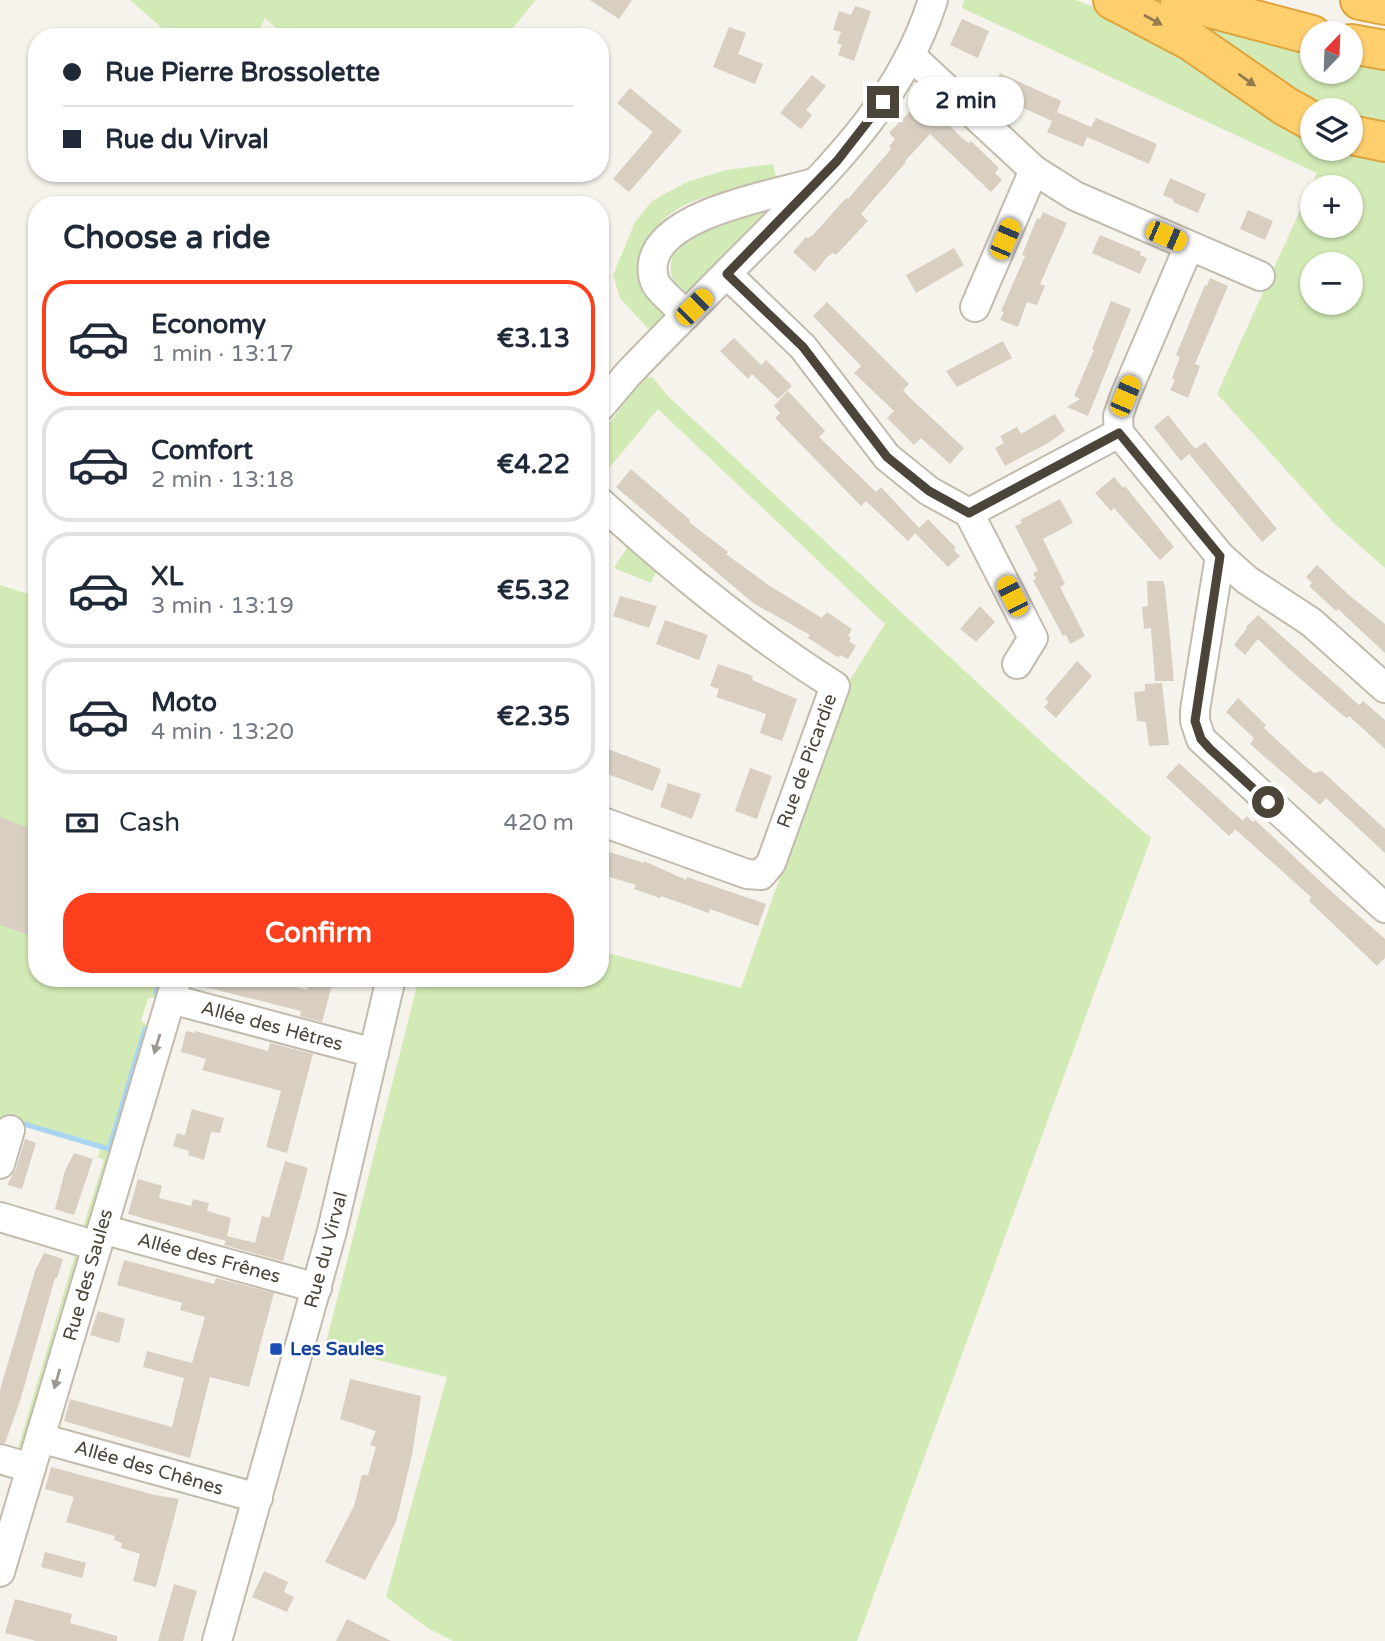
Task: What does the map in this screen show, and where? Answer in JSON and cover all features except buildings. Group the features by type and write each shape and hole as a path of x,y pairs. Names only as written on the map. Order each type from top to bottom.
{"highway":[{"path":"1113,0 1191,41 1300,114"},
{"path":"1180,0 1300,32"},
{"path":"1360,0 1385,5"},
{"path":"1363,46 1385,50"},
{"path":"1363,137 1385,142"}],"street":[{"path":"609,396 856,140 912,56 926,2"},
{"path":"912,56 1034,170 1063,191 1260,276"},
{"path":"975,307 1034,170"},
{"path":"686,315 656,284 653,276 654,257 664,240 705,215 816,183"},
{"path":"1189,246 1125,396 1118,416 1119,433 1220,556 1247,580 1311,622 1385,688"},
{"path":"727,274 803,347 887,457 929,491 969,513 1033,638 1017,664"},
{"path":"969,513 1119,433"},
{"name":"Rue de Picardie","path":"609,510 710,598 771,644 835,686 771,863 761,875 747,874 609,824"},
{"path":"1220,556 1195,710 1195,721 1201,739 1385,908"},
{"name":"Rue du Virval","path":"218,1641 317,1288 389,987"},
{"name":"Allée des Hêtres","path":"174,989 374,1053"},
{"name":"Rue des Saules","path":"0,1572 174,989"},
{"path":"0,1164 10,1130"},
{"name":"Allée des Frênes","path":"0,1217 99,1237 317,1288"},
{"name":"Allée des Chênes","path":"40,1438 258,1498"},
{"path":"0,1459 31,1468"}],"green space":[{"path":"130,0 536,0 513,28 276,28 265,18 260,28 162,28"},
{"path":"964,0 1076,0 1126,20 1186,23 1300,51 1300,84 1363,84 1363,66 1385,71 1385,568 1335,524 1217,394 1300,211 1300,238 1363,238 1363,175 1316,175 1317,173 962,8"},
{"path":"773,164 778,186 728,192 694,201 679,208 654,231 642,261 669,312 651,332 620,298 613,275 635,222 652,201 687,182 726,170"},
{"path":"770,211 688,294 676,285 671,273 671,263 675,249 684,238 710,224"},
{"path":"647,372 648,378 652,377 668,396 1047,747 1151,838 857,1641 453,1641 429,1629 386,1597 447,1377 325,1347 417,987 609,987 609,953 741,988 848,683 885,624 658,409 609,468 609,424"},
{"path":"628,546 657,569 651,583 614,568"},
{"path":"0,585 28,594 28,987 167,987 164,997 148,998 141,1021 153,1029 95,1225 81,1234 104,1160 98,1157 101,1147 22,1122 19,1128 0,1136"},
{"path":"77,1248 82,1255 24,1451 16,1455"}],"waterway":[{"path":"156,993 158,987"},
{"path":"17,1122 109,1149 145,1029"}],"place":[{"name":"Les Saules","path":"276,1349"}],"route":[{"path":"883,102 850,147 727,274 803,347 874,443 899,469 929,491 969,513 1119,433 1220,556 1195,721 1201,739 1210,749 1268,802"}]}
